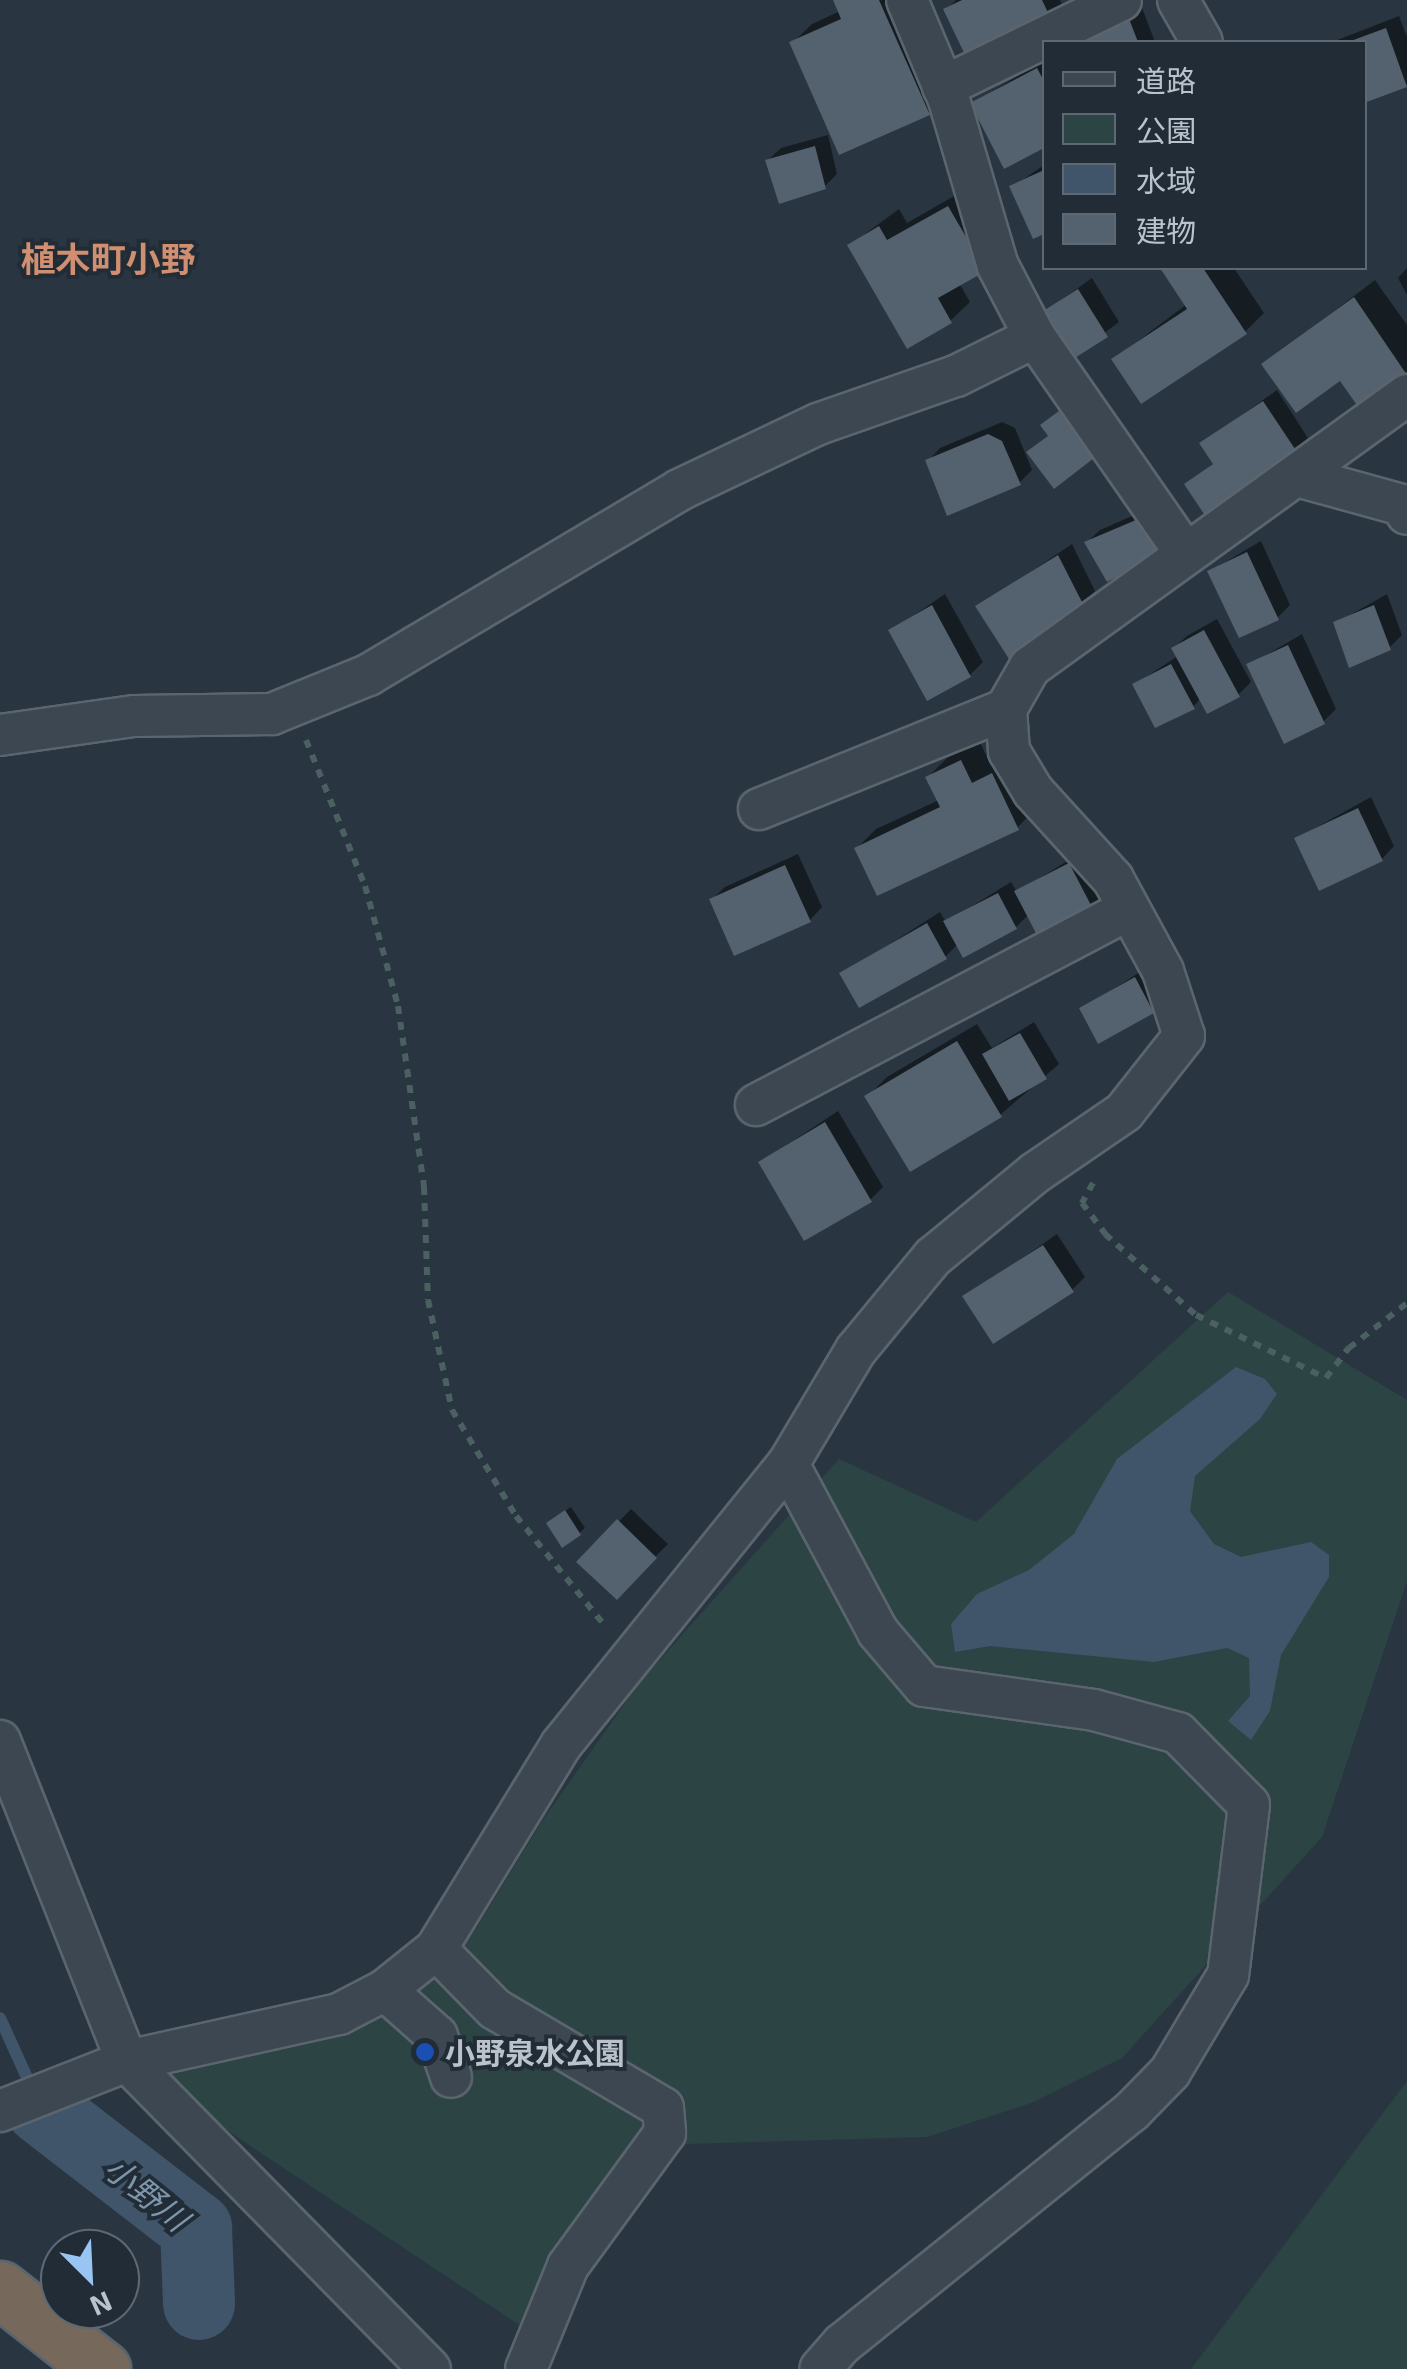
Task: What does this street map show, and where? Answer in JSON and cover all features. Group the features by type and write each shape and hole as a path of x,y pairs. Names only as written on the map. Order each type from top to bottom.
{"highway":[{"path":"0,2289 102,2369"}],"street":[{"path":"907,0 943,87 998,266 1035,336 1186,554"},
{"path":"943,87 1121,0"},
{"path":"1178,0 1201,40"},
{"path":"0,735 134,716 272,714 368,675 680,490 818,424 956,376 1035,336"},
{"path":"0,2111 127,2061 340,2014 385,1990 436,1948 561,1744 628,1656 788,1464 856,1350 933,1257 1035,1173 1124,1112 1184,1036 1163,971 1113,879 1024,777 1008,751 1006,708 1030,668 1407,396"},
{"path":"1297,476 1402,506 1407,514"},
{"path":"759,809 1006,708"},
{"path":"756,1105 1129,909"},
{"path":"788,1464 878,1632 924,1686 1094,1710 1178,1733 1250,1805 1228,1975 1170,2072 1132,2111 842,2344 820,2369"},
{"path":"0,1741 127,2061 430,2369"},
{"path":"436,1948 495,2009 662,2108 666,2133 568,2266 526,2369"},
{"path":"385,1990 437,2036 450,2077"}],"path":[{"path":"292,705 365,886 398,1006 424,1187 428,1300 452,1410 516,1516 628,1656"},
{"path":"1095,1180 1082,1204 1104,1234 1196,1315 1326,1378 1348,1348 1407,1303"}],"green space":[{"path":"1228,1292 1407,1400 1407,1581 1322,1837 1122,2058 1031,2103 927,2137 685,2144 536,2336 147,2077 364,2026 477,1927 542,1821 640,1682 839,1459 976,1522"},
{"path":"1407,2081 1407,2369 1191,2369"}],"water":[{"path":"1236,1367 1265,1379 1277,1394 1260,1419 1195,1476 1190,1511 1214,1544 1241,1557 1311,1542 1329,1555 1329,1577 1281,1655 1270,1711 1251,1740 1228,1721 1250,1696 1249,1658 1227,1648 1154,1662 990,1646 955,1652 951,1624 977,1594 1029,1570 1074,1534 1117,1459"}],"building":[{"path":"833,0 879,0 930,115 839,155 789,42 841,19"},
{"path":"962,0 1042,0 1052,21 968,61 943,9"},
{"path":"1128,16 1137,40 1092,40 1089,31"},
{"path":"1386,28 1407,87 1367,102 1367,40 1353,40"},
{"path":"1037,68 1042,77 1042,149 1004,169 970,103"},
{"path":"815,146 826,189 779,204 765,160"},
{"path":"1042,171 1042,235 1033,239 1009,186"},
{"path":"948,206 986,271 938,298 952,323 907,349 847,245 879,226 887,240"},
{"path":"1161,270 1204,270 1247,334 1141,404 1111,359 1187,309"},
{"path":"1078,289 1108,337 1070,361 1040,313"},
{"path":"1354,297 1407,375 1359,408 1340,381 1296,413 1261,364"},
{"path":"1263,401 1297,452 1204,514 1184,484 1213,464 1199,443"},
{"path":"1063,408 1098,455 1054,489 1026,452 1048,436 1040,425"},
{"path":"988,434 1002,441 1021,485 947,516 925,460"},
{"path":"1150,514 1164,553 1107,582 1084,542"},
{"path":"1247,552 1279,620 1239,638 1207,571"},
{"path":"1058,555 1084,606 1009,659 975,606"},
{"path":"932,605 971,677 927,701 888,630"},
{"path":"1374,605 1391,650 1349,668 1333,622"},
{"path":"1204,630 1240,697 1207,714 1171,648"},
{"path":"1288,645 1325,724 1284,744 1246,664"},
{"path":"1171,664 1195,709 1155,728 1132,684"},
{"path":"961,760 972,783 992,773 1019,830 877,896 854,848 940,807 925,777"},
{"path":"1358,808 1383,861 1319,891 1294,838"},
{"path":"1069,863 1093,909 1038,937 1014,891"},
{"path":"785,865 811,922 734,956 709,899"},
{"path":"998,893 1017,929 963,958 943,921"},
{"path":"927,923 947,959 859,1008 839,973"},
{"path":"1135,977 1154,1013 1098,1044 1079,1008"},
{"path":"1020,1033 1047,1079 1009,1101 982,1054"},
{"path":"957,1041 1002,1117 910,1172 864,1096"},
{"path":"825,1122 872,1202 804,1241 758,1162"},
{"path":"1043,1245 1074,1292 993,1344 962,1296"},
{"path":"565,1510 581,1535 562,1548 546,1523"},
{"path":"617,1519 657,1558 617,1600 576,1562"}],"waterway":[{"path":"0,2018 34,2093"},
{"name":"小野川","path":"42,2109 196,2228 199,2304"}],"place":[{"name":"小野泉水公園","path":"425,2052"}],"district":[{"name":"植木町小野","path":"108,258"}]}
